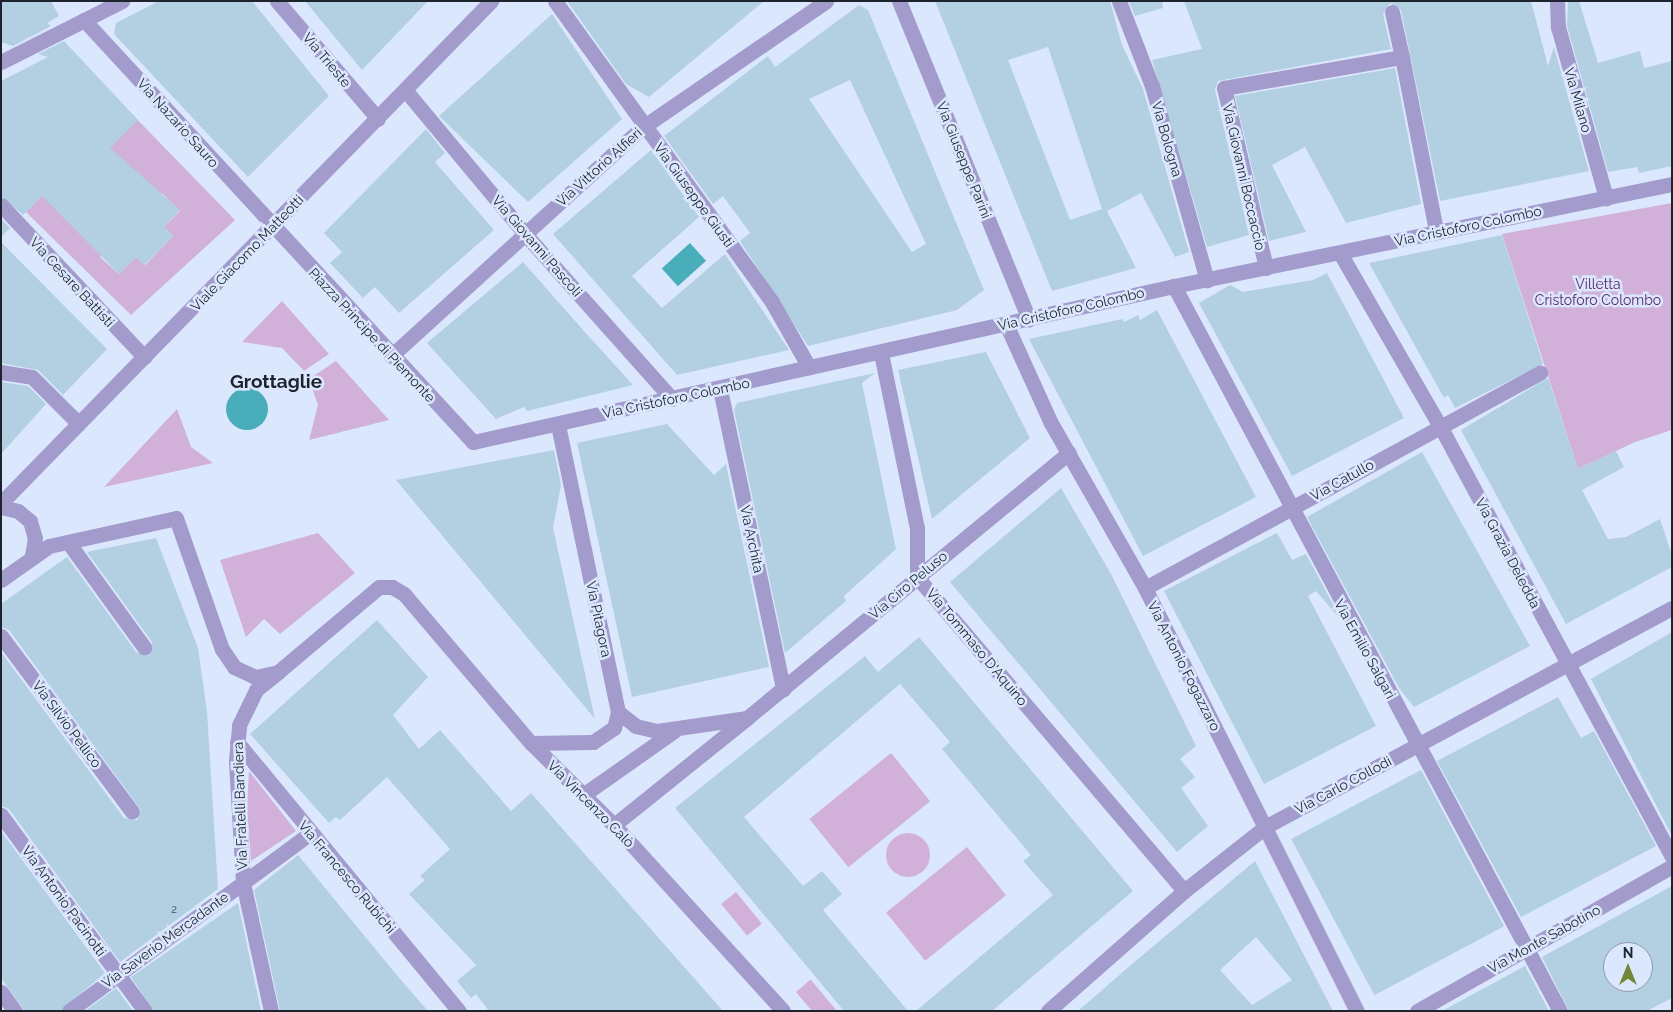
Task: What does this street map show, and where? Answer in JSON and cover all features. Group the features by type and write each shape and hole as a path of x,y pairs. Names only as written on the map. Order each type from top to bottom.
{"street":[{"path":"1,62 122,1"},
{"name":"Via Trieste","path":"277,1 378,119"},
{"name":"Viale Giacomo Matteotti","path":"1,505 491,1"},
{"name":"Via Giuseppe Giusti","path":"556,1 772,302 810,367"},
{"name":"Via Vittorio Alfieri","path":"391,356 644,126 826,1"},
{"name":"Via Giuseppe Parini","path":"899,1 1029,319"},
{"name":"Via Bologna","path":"1119,1 1152,86 1206,280"},
{"name":"Via Milano","path":"1557,1 1561,36 1606,198"},
{"path":"1392,12 1436,232"},
{"name":"Via Nazario Sauro","path":"84,20 272,227"},
{"name":"Via Giovanni Boccaccio","path":"1266,268 1224,88 1402,57"},
{"name":"Via Giovanni Pascoli","path":"406,90 525,234 672,399"},
{"name":"Via Cristoforo Colombo","path":"473,442 720,389 810,367 882,353 1174,286 1672,184"},
{"name":"Via Cesare Battisti","path":"1,205 144,357"},
{"name":"Piazza Principe di Piemonte","path":"272,227 473,442"},
{"name":"Via Grazia Deledda","path":"1340,253 1440,426 1672,856"},
{"name":"Via Emilio Salgari","path":"1174,286 1290,508 1560,1011"},
{"name":"Via Antonio Fogazzaro","path":"1006,324 1069,453 1145,588 1358,1011"},
{"name":"Via Tommaso D'Aquino","path":"882,353 917,528 917,577 1184,891"},
{"path":"1,372 32,377 79,424"},
{"name":"Via Catullo","path":"1145,588 1540,373"},
{"name":"Via Archita","path":"720,389 783,689"},
{"name":"Via Pitagora","path":"558,424 618,712"},
{"name":"Via Ciro Peluso","path":"614,825 783,689 1069,453"},
{"path":"1,505 18,511 30,521 36,538 32,555"},
{"path":"1,580 32,555 68,542 176,518 222,649 234,667 255,677 278,672"},
{"path":"68,542 144,646"},
{"name":"Via Vincenzo Calò","path":"278,672 379,587 392,587 404,594 531,743 614,825 781,1010"},
{"name":"Via Carlo Collodi","path":"1048,1011 1184,891 1265,827 1672,608"},
{"name":"Via Silvio Pellico","path":"1,636 132,812"},
{"name":"Via Fratelli Bandiera","path":"271,1011 243,883 237,742 239,726 256,690 278,672"},
{"path":"531,743 593,742 614,728 618,712"},
{"name":"Via Ciro Peluso","path":"618,712 636,726 678,729 747,718"},
{"name":"Via Ciro Peluso","path":"583,795 678,729"},
{"name":"Via Francesco Rubichi","path":"237,742 309,834 459,1011"},
{"name":"Via Antonio Pacinotti","path":"1,815 145,1011"},
{"name":"Via Saverio Mercadante","path":"69,1011 309,834"},
{"name":"Via Monte Sabotino","path":"1416,1011 1672,866"},
{"path":"1,992 15,1011"}],"green space":[{"path":"126,108 235,220 131,315 26,212","holes":["162,193 180,211 164,227 173,236 145,265 136,257 119,274 100,257"]},
{"name":"Villetta Cristoforo Colombo","path":"1672,203 1672,430 1635,442 1578,469 1502,234"},
{"path":"282,301 329,354 304,371 282,348 242,342"},
{"path":"336,361 389,420 309,440 318,405 309,379"},
{"path":"177,409 191,447 213,463 104,487"},
{"path":"318,533 355,573 280,634 264,619 246,637 220,560"},
{"path":"891,753 930,801 848,867 809,819"},
{"path":"249,771 296,831 251,861 247,808"},
{"path":"912,833 924,839 929,846 929,864 924,871 917,876 904,877 896,874 889,867 886,851 889,843 896,836"},
{"path":"967,847 1006,895 925,961 886,912"},
{"path":"736,892 762,924 747,936 721,904"},
{"path":"810,980 837,1011 812,1011 796,992"}],"water":[{"path":"690,243 706,261 678,286 662,268"},
{"path":"251,388 259,391 265,397 268,409 265,421 259,427 243,430 235,427 229,421 226,405 229,397 235,391"}],"building":[{"path":"1,1 51,1 59,16 47,23 51,26 13,46 1,42"},
{"path":"159,1 252,1 329,96 248,177 114,34 116,23"},
{"path":"305,1 428,1 362,70"},
{"path":"567,1 764,1 649,97 626,84"},
{"path":"935,1 1110,1 1122,45 1143,89 1189,252 1175,257 1141,193 1107,211 1136,268 1052,291","holes":["1048,47 1102,209 1070,220 1008,60"]},
{"path":"1129,1 1162,1 1163,8 1135,16"},
{"path":"1184,1 1531,1 1548,66 1554,47 1589,171 1440,201 1401,10 1390,3 1383,14 1391,49 1218,81 1215,90 1249,235 1207,247 1152,60 1202,49"},
{"path":"1568,1 1579,1 1598,63 1640,51 1644,68 1672,61 1672,166 1639,173 1637,167 1608,172 1567,26"},
{"path":"859,5 868,10 984,290 957,310 808,346 740,241 750,233 723,196 713,204 664,136 768,56 775,67","holes":["850,80 926,244 912,252 809,99"]},
{"path":"552,14 622,119 528,202 439,116"},
{"path":"64,41 138,120 110,148 180,210 164,227 173,236 144,265 136,257 119,274 42,196 23,215 1,196 1,81 48,57 38,54"},
{"path":"1395,68 1421,204 1346,223 1305,147 1272,165 1306,232 1269,241 1235,96"},
{"path":"426,129 445,153 435,162 494,230 399,313 375,287 363,298 330,263 342,252 324,233"},
{"path":"651,150 699,217 632,276 662,308 725,254 789,350 677,375 553,234"},
{"path":"1,219 10,228 1,237"},
{"path":"1502,235 1543,364 1455,408 1448,395 1444,398 1369,263"},
{"path":"1,242 107,349 63,395 38,370 1,363"},
{"path":"523,262 633,385 527,411 524,407 496,419 427,343"},
{"path":"1327,273 1404,418 1292,476 1199,303 1230,285 1243,292 1313,280"},
{"path":"1157,310 1256,497 1143,556 1029,339 1122,319 1124,322 1138,315 1140,320"},
{"path":"986,352 1030,438 932,519 898,370"},
{"path":"875,373 862,383 896,549 844,596 846,601 785,653 734,410 737,403"},
{"path":"1548,378 1578,469 1616,451 1624,467 1582,490 1608,539 1626,537 1660,519 1672,555 1672,567 1566,624 1461,430"},
{"path":"1,382 28,386 46,404 1,454"},
{"path":"667,424 714,475 726,464 769,667 632,697 577,443"},
{"path":"554,450 561,485 553,528 595,719 396,480"},
{"path":"1422,452 1530,646 1414,707 1399,688 1307,517"},
{"path":"1061,488 1111,574 1196,746 1180,759 1195,777 1181,788 1208,826 1177,852 950,582"},
{"path":"1277,533 1292,560 1306,554 1342,621 1316,591 1308,596 1376,726 1264,784 1164,591"},
{"path":"156,538 198,648 207,711 218,889 120,962 9,809 1,806 1,652 124,818 137,820 141,810 9,630 1,627 1,604 67,557 136,652 149,655 152,642 87,552"},
{"path":"377,620 428,677 393,715 419,749 440,730 511,811 531,793 723,1011 489,1011 476,994 471,998 457,981 476,965 409,894 425,880 420,876 450,849 387,777 340,820 336,817 329,823 250,734"},
{"path":"1672,632 1672,836 1591,679"},
{"path":"919,637 1133,891 992,1011 916,1011 1053,895 1023,861 1031,855 942,749 950,742 900,684 744,817 803,886 822,871 842,894 823,910 908,1011 844,1011 675,808 865,656 878,672"},
{"path":"1558,697 1581,738 1594,731 1656,846 1521,917 1437,761"},
{"path":"1421,770 1504,926 1374,995 1291,839"},
{"path":"1,831 105,973 60,1011 25,1011 1,978"},
{"path":"298,855 428,1011 280,1011 254,890"},
{"path":"1255,861 1333,1011 1078,1011","holes":["1256,937 1292,980 1252,1005 1220,970"]},
{"path":"1672,886 1672,998 1647,1011 1569,1011 1542,957"},
{"path":"238,903 261,1011 154,1011 131,977"},
{"path":"1525,966 1549,1011 1442,1011"},
{"path":"116,988 133,1011 85,1011"}],"district":[{"name":"Grottaglie","path":"276,382"}]}
